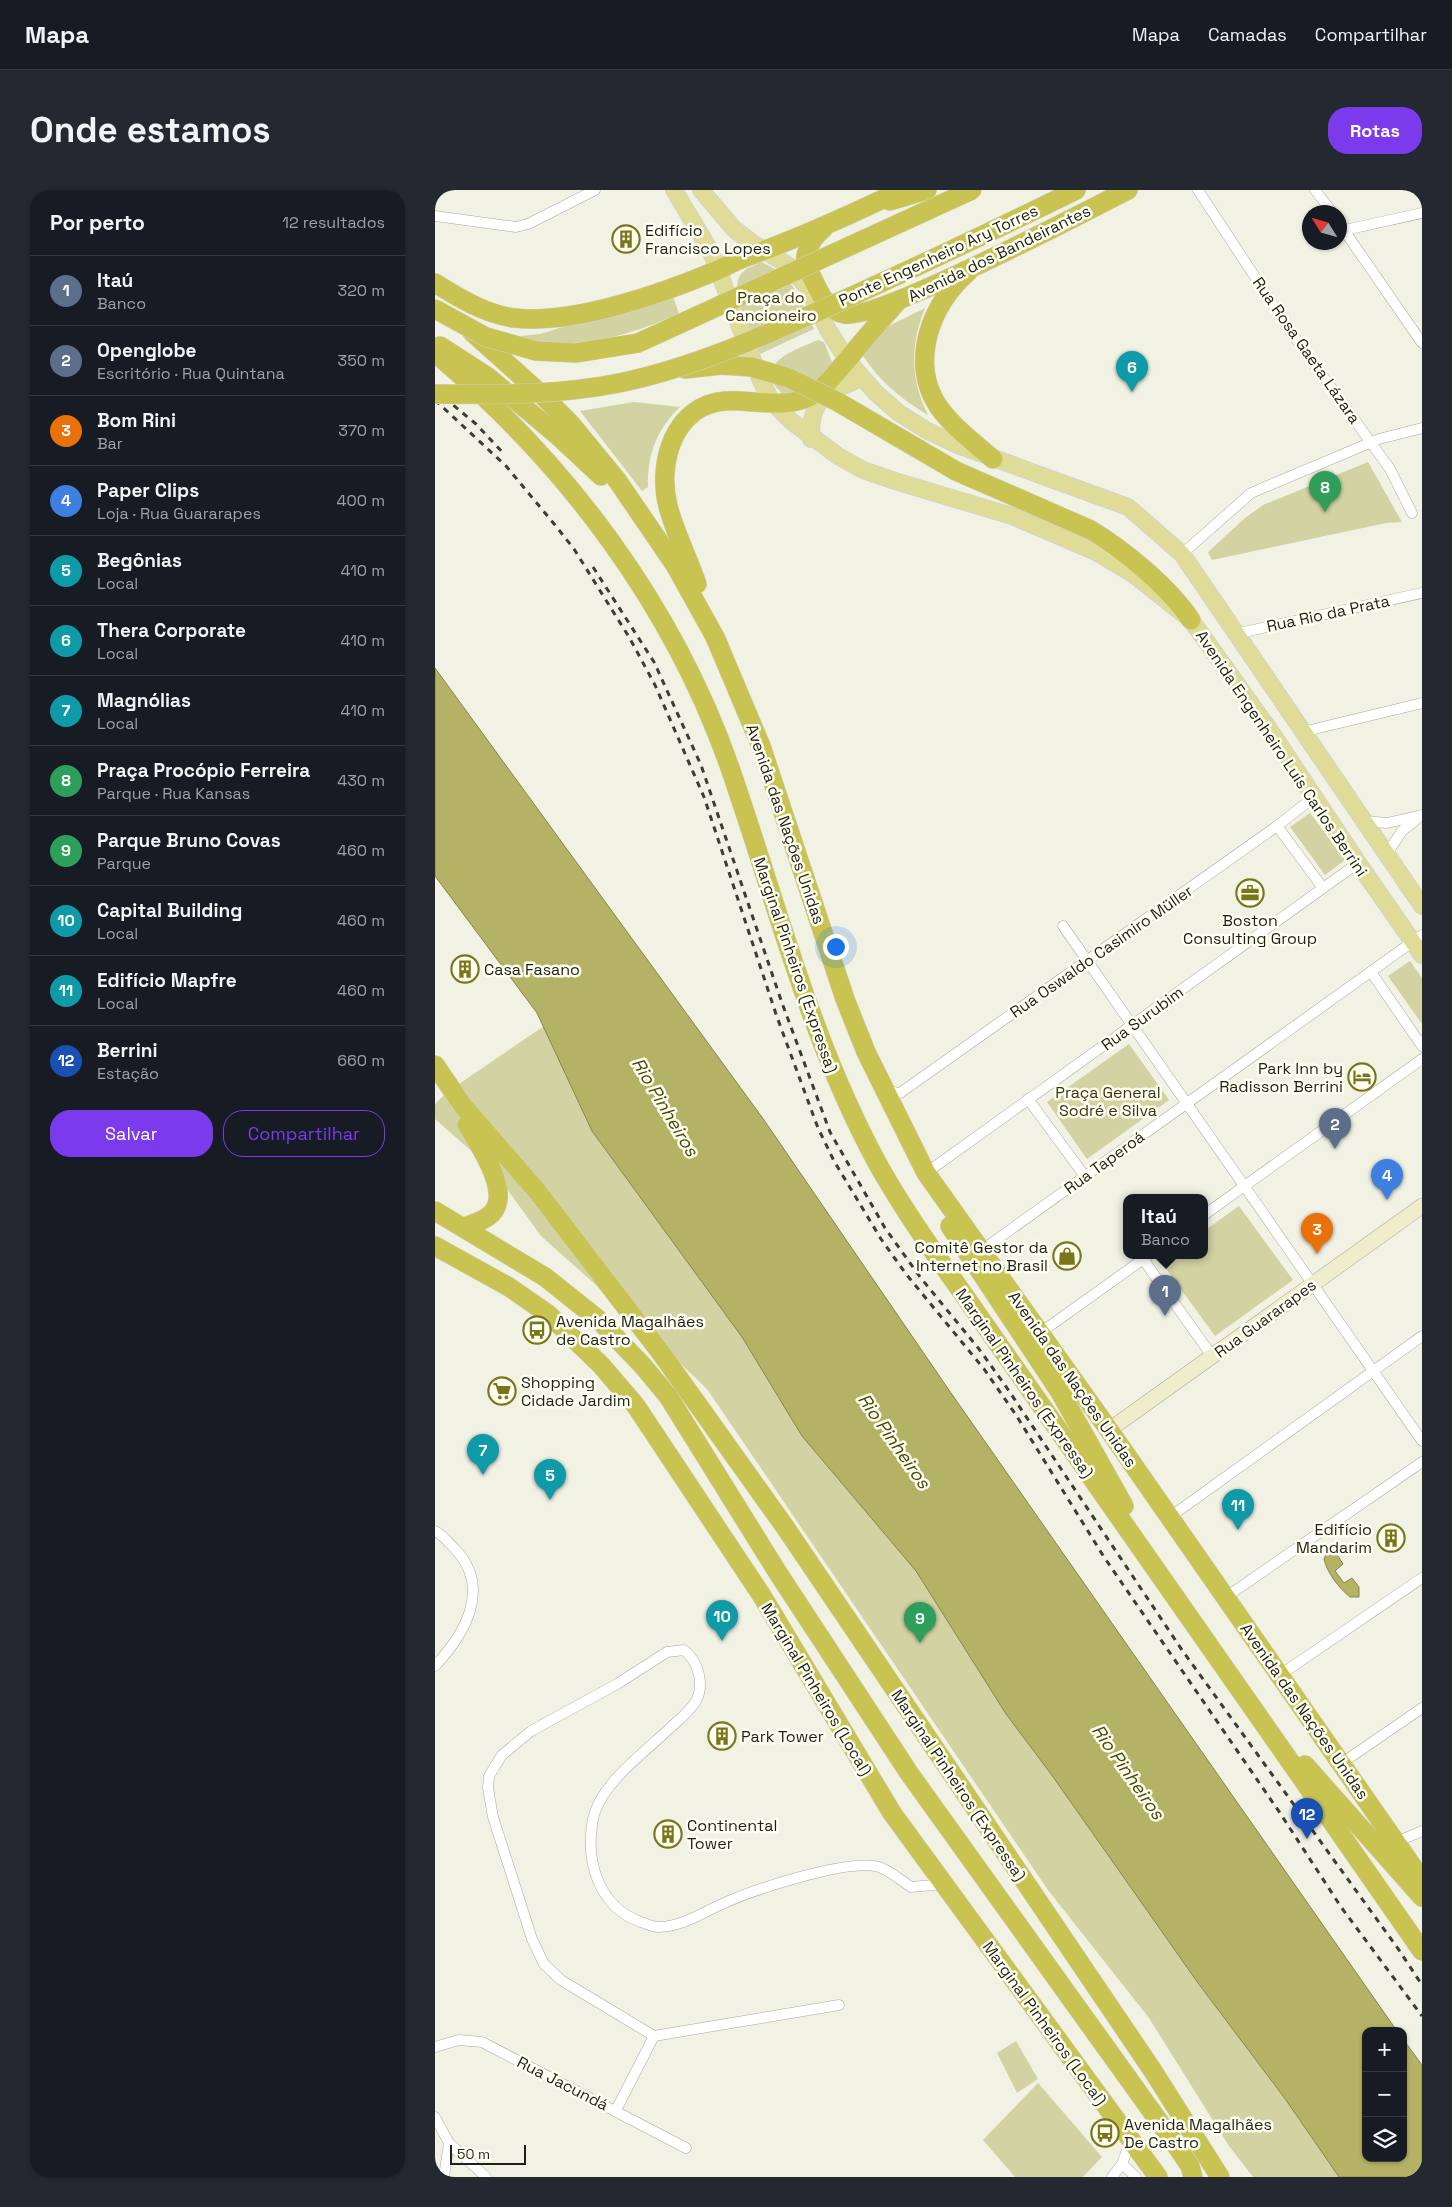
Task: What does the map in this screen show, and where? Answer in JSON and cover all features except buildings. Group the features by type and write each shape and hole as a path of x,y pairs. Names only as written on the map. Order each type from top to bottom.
{"highway":[{"path":"869,207 927,190"},
{"path":"435,309 486,337 536,351 576,353 638,343 972,190"},
{"name":"Avenida dos Bandeirantes","path":"897,302 1128,190"},
{"path":"435,283 492,313 513,318 541,319 591,313 718,270 749,256 766,251 828,226 898,191"},
{"name":"Ponte Engenheiro Ary Torres","path":"435,394 507,394 578,390 664,372 748,343 942,256 1070,193"},
{"path":"828,226 814,238 806,260 806,266 827,305 837,312 850,315 897,302"},
{"path":"993,256 963,276 947,295 927,334 923,360 929,388 937,405 962,432 993,459"},
{"name":"Avenida das Nações Unidas","path":"435,302 518,372 571,424 630,496 675,565 715,637 761,746 845,999 894,1112 926,1173 1109,1430 1422,1880"},
{"path":"715,637 667,504 667,457 679,426 691,414 708,404 723,401 800,401 813,395 847,360 897,302"},
{"path":"435,344 448,349 488,377 529,411 575,451 648,523"},
{"name":"Marginal Pinheiros (Expressa)","path":"435,353 500,412 549,464 601,527 669,633 694,683 728,763 801,989 831,1069 882,1171 915,1225 1422,1951"},
{"path":"664,372 721,365 751,367 789,378 838,402 956,471 1091,530 1106,539 1137,563 1185,610 1191,620"},
{"path":"438,1070 463,1118 484,1150 499,1193 496,1208 487,1217 464,1227"},
{"name":"Marginal Pinheiros (Expressa)","path":"438,1070 463,1106 537,1191 661,1354 785,1527 1153,2072 1221,2177"},
{"path":"894,1112 918,1179 1059,1392 1122,1502 1159,1574"},
{"path":"435,1211 545,1277 599,1320 643,1366 668,1396 778,1573 909,1772 1173,2141 1190,2166 1193,2177"},
{"name":"Marginal Pinheiros (Local)","path":"435,1246 509,1288 548,1314 601,1365 636,1406 762,1596 892,1813 1158,2177"},
{"path":"1261,1719 1422,1897"}],"main road":[{"name":"Avenida Engenheiro Luís Carlos Berrini","path":"674,190 705,241 761,381 772,402 811,439 863,470 1012,516 1097,552 1133,574 1191,620 1314,797 1357,863 1419,944"},
{"name":"Avenida Engenheiro Luís Carlos Berrini","path":"701,190 734,229 789,266 808,288 827,328 847,360 861,378 899,413 926,430 993,459 1128,507 1182,554 1422,906"},
{"path":"811,439 813,418 821,400 831,390 861,378"}],"street":[{"name":"Rua Rosa Gaeta Lázara","path":"1198,190 1291,332 1390,469 1412,513"},
{"path":"1315,190 1326,205"},
{"path":"435,216 516,227 528,224 590,191"},
{"path":"1347,226 1422,213"},
{"path":"1347,234 1422,343"},
{"path":"1182,554 1251,494 1372,442 1422,428"},
{"name":"Rua Rio da Prata","path":"1235,634 1422,593"},
{"path":"1302,732 1422,703"},
{"name":"Rua Oswaldo Casimiro Müller","path":"884,1090 892,1094 900,1093 1277,826 1314,797"},
{"path":"1363,821 1387,823 1422,816"},
{"path":"1386,855 1402,831 1422,816"},
{"path":"1277,826 1323,888"},
{"name":"Rua Surubim","path":"926,1173 1357,863"},
{"path":"1063,926 1422,1442"},
{"name":"Rua Taperoá","path":"982,1250 1084,1175 1371,972 1419,944"},
{"path":"1371,972 1422,1046"},
{"path":"1208,1213 1422,1059"},
{"path":"1028,1099 1084,1175"},
{"name":"Rua Guararapes","path":"1109,1430 1422,1206"},
{"path":"1040,1333 1143,1259"},
{"path":"1147,1259 1212,1356"},
{"path":"1169,1517 1422,1336"},
{"path":"1226,1597 1422,1462"},
{"path":"435,1531 461,1556 471,1576 473,1597 469,1620 460,1636 435,1666"},
{"path":"1280,1675 1422,1578"},
{"path":"839,2005 654,2036 561,1980 544,1964 532,1939 499,1836 488,1788 489,1776 502,1755 531,1731 617,1684 653,1660 667,1652 683,1650 692,1656 700,1684 697,1700 684,1716 622,1773 595,1807 590,1848 594,1874 605,1896 620,1911 635,1920 657,1928 677,1925 751,1891 838,1868 859,1865 878,1866 889,1871 911,1887 944,1884"},
{"path":"1342,1763 1422,1708"},
{"path":"1396,1842 1422,1831"},
{"path":"617,2110 654,2036"},
{"name":"Rua Jacundá","path":"435,2047 459,2040 482,2042 617,2110 686,2148"},
{"path":"435,2117 449,2143 486,2177"},
{"path":"1112,2177 1122,2164 1131,2139"},
{"path":"443,2177 449,2143"},
{"path":"1122,2164 1136,2177"}],"green space":[{"name":"Praça do Cancioneiro","path":"761,262 772,267 789,281 800,298 814,329 760,354 741,311 737,288 739,278 744,271"},
{"path":"672,293 679,314 616,336 576,343 533,341 510,337 540,334"},
{"name":"Praça do Cancioneiro","path":"925,308 917,335 914,362 918,388 928,415 906,401 886,384 869,365 855,343"},
{"name":"Praça do Cancioneiro","path":"818,340 824,342 832,362 829,372 801,395 786,397 773,382 771,374 773,367 778,360 794,350"},
{"path":"634,402 680,407 665,424 655,443 649,464 648,487 642,491 580,411"},
{"path":"1368,462 1402,522 1386,523 1212,560 1208,552 1245,518 1263,505"},
{"path":"1310,813 1345,860 1325,875 1290,827"},
{"path":"1410,961 1422,978 1422,1024 1388,976"},
{"path":"544,1026 592,1131 742,1337 802,1436 916,1571 1006,1714 1051,1774 1198,1983 1286,2100 1339,2177 1253,2177 1229,2146 1149,2018 1048,1890 707,1389 634,1319 541,1236 494,1171 435,1119 435,1104 447,1092"},
{"name":"Praça General Sodré e Silva","path":"1129,1044 1169,1100 1087,1159 1047,1102"},
{"path":"1239,1206 1293,1280 1215,1336 1161,1262 1165,1259 1208,1259 1208,1228"},
{"path":"1016,2041 1038,2079 1017,2093 997,2053"},
{"path":"1038,2083 1102,2157 1083,2177 1015,2177 983,2140"}],"water":[{"name":"Rio Pinheiros","path":"435,668 764,1120 951,1393 1394,2027 1362,2027 1362,2162 1407,2162 1407,2044 1422,2065 1422,2177 1339,2177 1286,2100 1198,1983 1051,1774 1006,1714 916,1571 802,1436 742,1337 592,1131 537,1013 435,876"},
{"path":"1327,1552 1338,1556 1343,1564 1335,1571 1344,1583 1352,1578 1359,1587 1359,1597 1350,1597 1334,1580 1324,1559"}],"railway":[{"path":"435,390 476,424 505,455"},
{"path":"435,400 506,466 574,549 629,637 655,685 704,797 777,1017 818,1128 834,1161 881,1239 906,1274 984,1369 1016,1415 1104,1557 1280,1813 1341,1907 1422,2016"},
{"path":"593,567 654,662 701,765 782,1003 830,1132 885,1228 920,1277 979,1349 1007,1388 1182,1650 1399,1950 1422,1985"}],"place":[{"name":"Edifício Francisco Lopes","path":"626,239"},
{"name":"Thera Corporate","path":"1132,392"},
{"name":"Praça Procópio Ferreira","path":"1325,512"},
{"name":"Boston Consulting Group","path":"1250,893"},
{"name":"Casa Fasano","path":"465,969"},
{"name":"Park Inn by Radisson Berrini","path":"1362,1077"},
{"name":"Openglobe","path":"1335,1149"},
{"name":"Paper Clips","path":"1387,1200"},
{"name":"Bom Rini","path":"1317,1254"},
{"name":"Comitê Gestor da Internet no Brasil","path":"1067,1256"},
{"name":"Itaú","path":"1165,1316"},
{"name":"Avenida Magalhães de Castro","path":"537,1330"},
{"name":"Shopping Cidade Jardim","path":"502,1391"},
{"name":"Magnólias","path":"483,1475"},
{"name":"Begônias","path":"550,1500"},
{"name":"Edifício Mapfre","path":"1238,1530"},
{"name":"Edifício Mandarim","path":"1391,1538"},
{"name":"Capital Building","path":"722,1641"},
{"name":"Parque Bruno Covas","path":"920,1643"},
{"name":"Park Tower","path":"722,1736"},
{"name":"Continental Tower","path":"668,1834"},
{"name":"Berrini","path":"1307,1839"},
{"name":"Avenida Magalhães De Castro","path":"1105,2133"}]}
